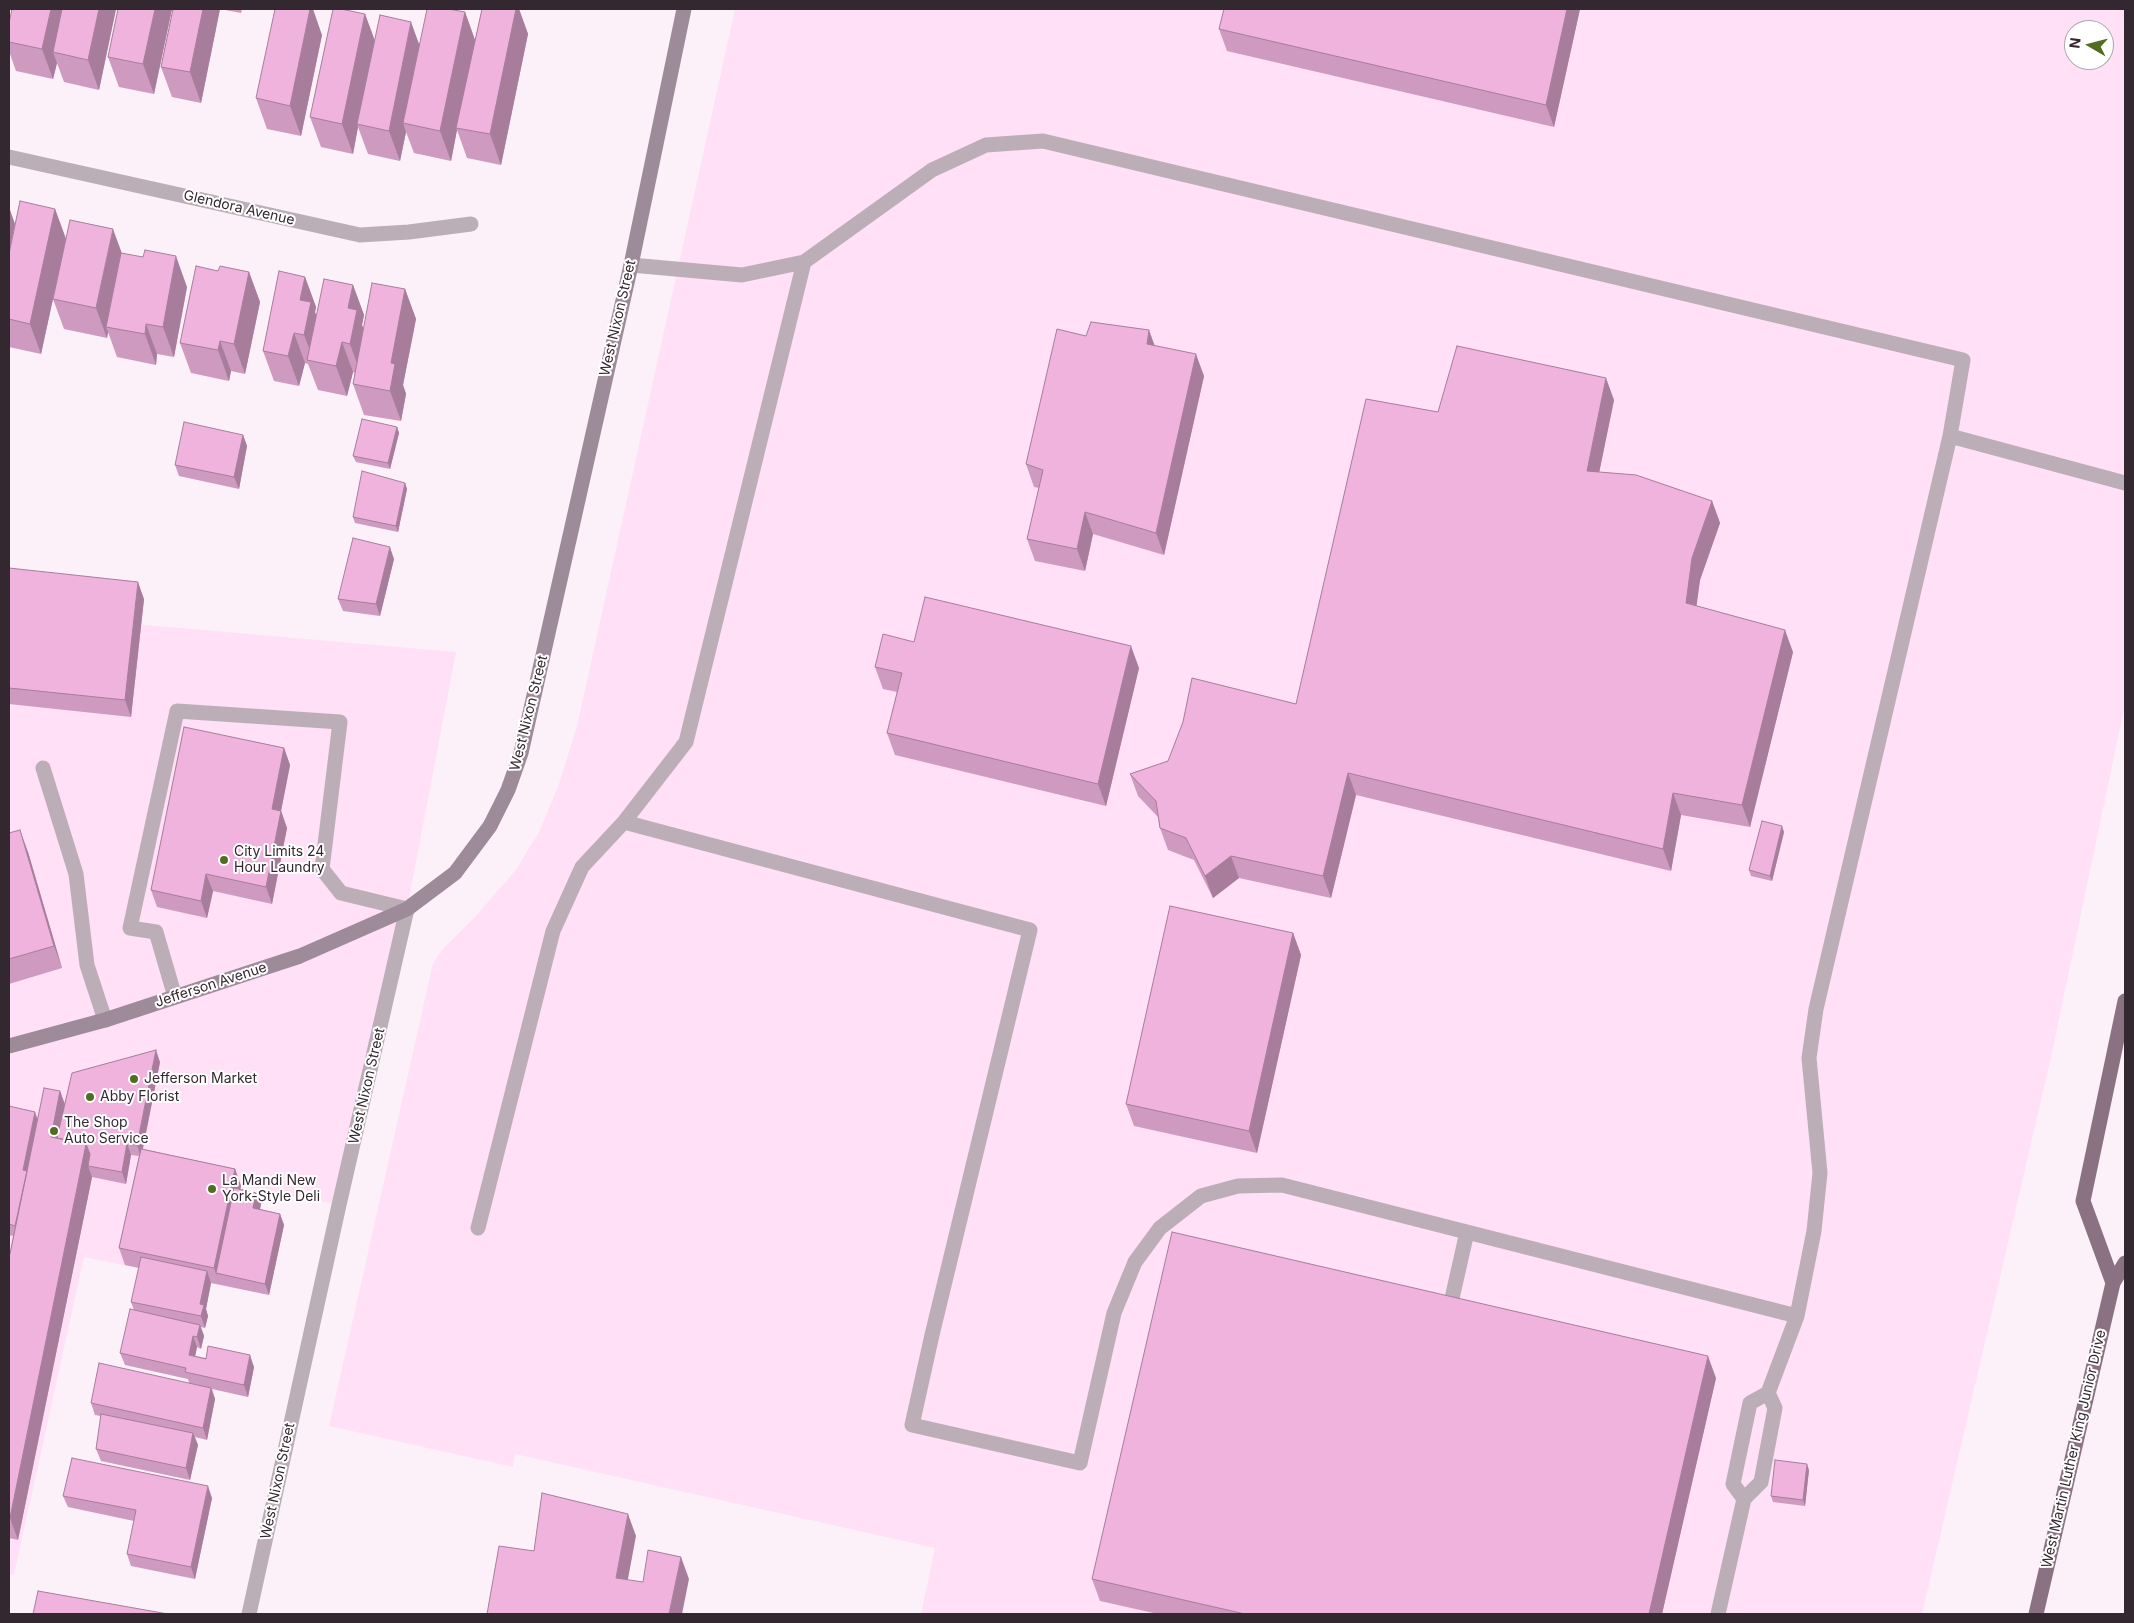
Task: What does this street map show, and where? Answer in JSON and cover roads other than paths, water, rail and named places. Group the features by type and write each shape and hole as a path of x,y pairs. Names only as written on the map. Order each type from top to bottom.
{"main road":[{"path":"2113,1283 2083,1201 2125,1001"},
{"name":"West Martin Luther King Junior Drive","path":"2036,1614 2113,1283 2125,1263"}],"street":[{"name":"West Nixon Street","path":"249,1614 339,1205 408,909 455,873 490,826 508,790 521,753 630,264 684,9"},
{"path":"630,264 742,275 804,262 932,170 986,145 1043,141 1963,360 1950,436 1816,1008 1809,1058 1820,1173 1814,1231 1797,1316 1768,1393 1750,1403 1733,1484 1744,1499"},
{"name":"Glendora Avenue","path":"9,157 360,235 409,232 471,224"},
{"path":"478,1228 552,931 582,867 624,822 686,742 804,262"},
{"path":"1950,436 2125,483"},
{"path":"175,997 156,932 130,928 177,711 340,722 322,869 341,893 408,909"},
{"path":"43,768 76,874 87,965 105,1020"},
{"path":"624,822 1030,930 912,1425 1080,1463 1114,1313 1135,1262 1160,1228 1201,1196 1238,1186 1282,1185 1797,1316"},
{"name":"Jefferson Avenue","path":"9,1046 105,1020 300,956 408,909"},
{"path":"1448,1316 1467,1232"},
{"path":"1718,1614 1744,1499 1761,1482 1775,1408 1768,1393"}],"place":[{"name":"City Limits 24 Hour Laundry","path":"224,860"},
{"name":"Jefferson Market","path":"134,1079"},
{"name":"Abby Florist","path":"90,1097"},
{"name":"The Shop Auto Service","path":"54,1131"},
{"name":"La Mandi New York-Style Deli","path":"212,1189"}]}
